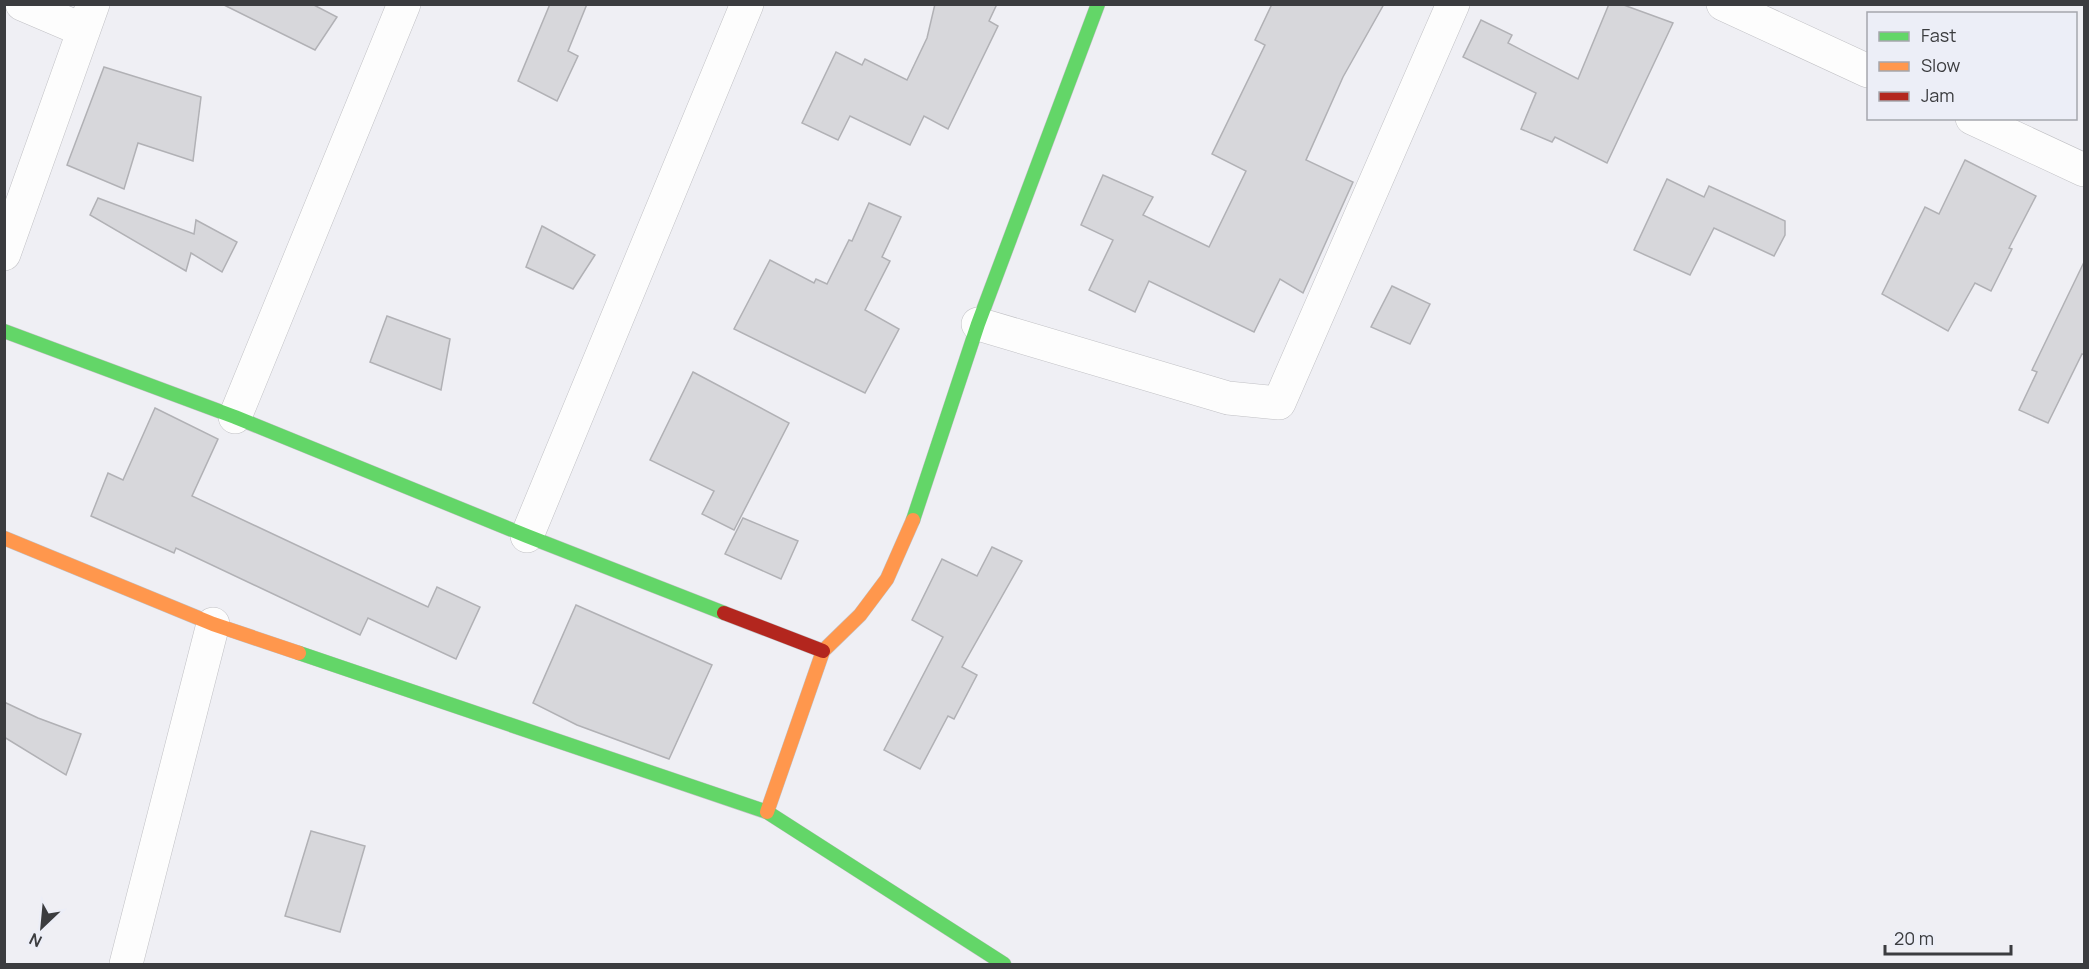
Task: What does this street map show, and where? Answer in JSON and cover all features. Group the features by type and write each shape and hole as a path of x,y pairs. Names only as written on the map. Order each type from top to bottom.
{"street":[{"path":"4,254 88,17 22,4"},
{"path":"235,417 404,4"},
{"path":"527,536 747,4"},
{"path":"767,812 823,651 860,615 887,579 911,526 978,324 1098,4"},
{"path":"978,324 1228,398 1279,403 1453,4"},
{"path":"1723,4 1867,70"},
{"path":"1976,120 2085,170"},
{"path":"4,331 235,417 527,536 823,651"},
{"path":"4,538 213,624 767,812 1004,964"},
{"path":"126,964 213,624"}],"building":[{"path":"222,4 312,4 337,17 315,50"},
{"path":"550,4 587,4 568,51 578,56 557,101 518,81"},
{"path":"935,4 997,4 989,21 998,26 948,129 924,116 910,145 850,116 838,140 802,123 836,52 862,65 865,59 907,80 927,38"},
{"path":"1272,4 1384,4 1343,77 1306,160 1353,182 1303,293 1280,279 1254,332 1149,281 1135,312 1089,290 1113,240 1081,225 1103,175 1153,197 1143,215 1209,247 1246,171 1212,154 1265,45 1255,40"},
{"path":"1609,4 1621,4 1673,23 1607,163 1555,137 1552,142 1521,129 1536,93 1463,57 1481,20 1512,35 1508,43 1578,79"},
{"path":"104,67 201,97 193,161 138,143 124,189 67,165"},
{"path":"1965,160 2036,196 2009,248 2012,249 1991,291 1975,283 1948,331 1882,294 1925,207 1939,214"},
{"path":"1667,179 1704,197 1709,186 1785,221 1785,235 1774,256 1714,228 1690,275 1634,250"},
{"path":"98,198 194,234 196,220 237,242 222,272 191,253 186,271 90,215"},
{"path":"869,203 901,217 882,257 890,261 865,310 899,329 865,393 734,329 770,260 814,283 816,279 827,284 849,240 852,241"},
{"path":"542,226 595,255 573,289 526,267"},
{"path":"2085,260 2085,355 2082,354 2048,423 2019,410 2037,372 2032,370"},
{"path":"1392,286 1430,304 1410,344 1371,327"},
{"path":"387,316 450,339 441,390 370,362"},
{"path":"693,372 789,423 734,530 702,514 714,491 650,460"},
{"path":"155,408 218,439 192,496 428,607 437,587 480,607 456,659 368,618 360,635 176,548 174,553 91,516 108,473 123,480"},
{"path":"743,518 798,541 781,579 725,554"},
{"path":"992,547 1022,561 962,667 977,675 954,719 948,716 920,769 884,750 943,637 912,620 942,559 977,576"},
{"path":"576,605 712,665 669,759 577,725 533,703"},
{"path":"4,702 81,734 66,775 4,737"},
{"path":"311,831 365,846 340,932 285,916"}],"traffic: fast":[{"path":"913,520 978,324 1098,4"},
{"path":"4,331 235,417 527,536 724,613"},
{"path":"299,653 767,812 1004,964"}],"traffic: slow":[{"path":"767,812 823,651 860,615 887,579 913,520"},
{"path":"4,538 213,624 299,653"}],"traffic: jam":[{"path":"724,613 823,651"}]}
